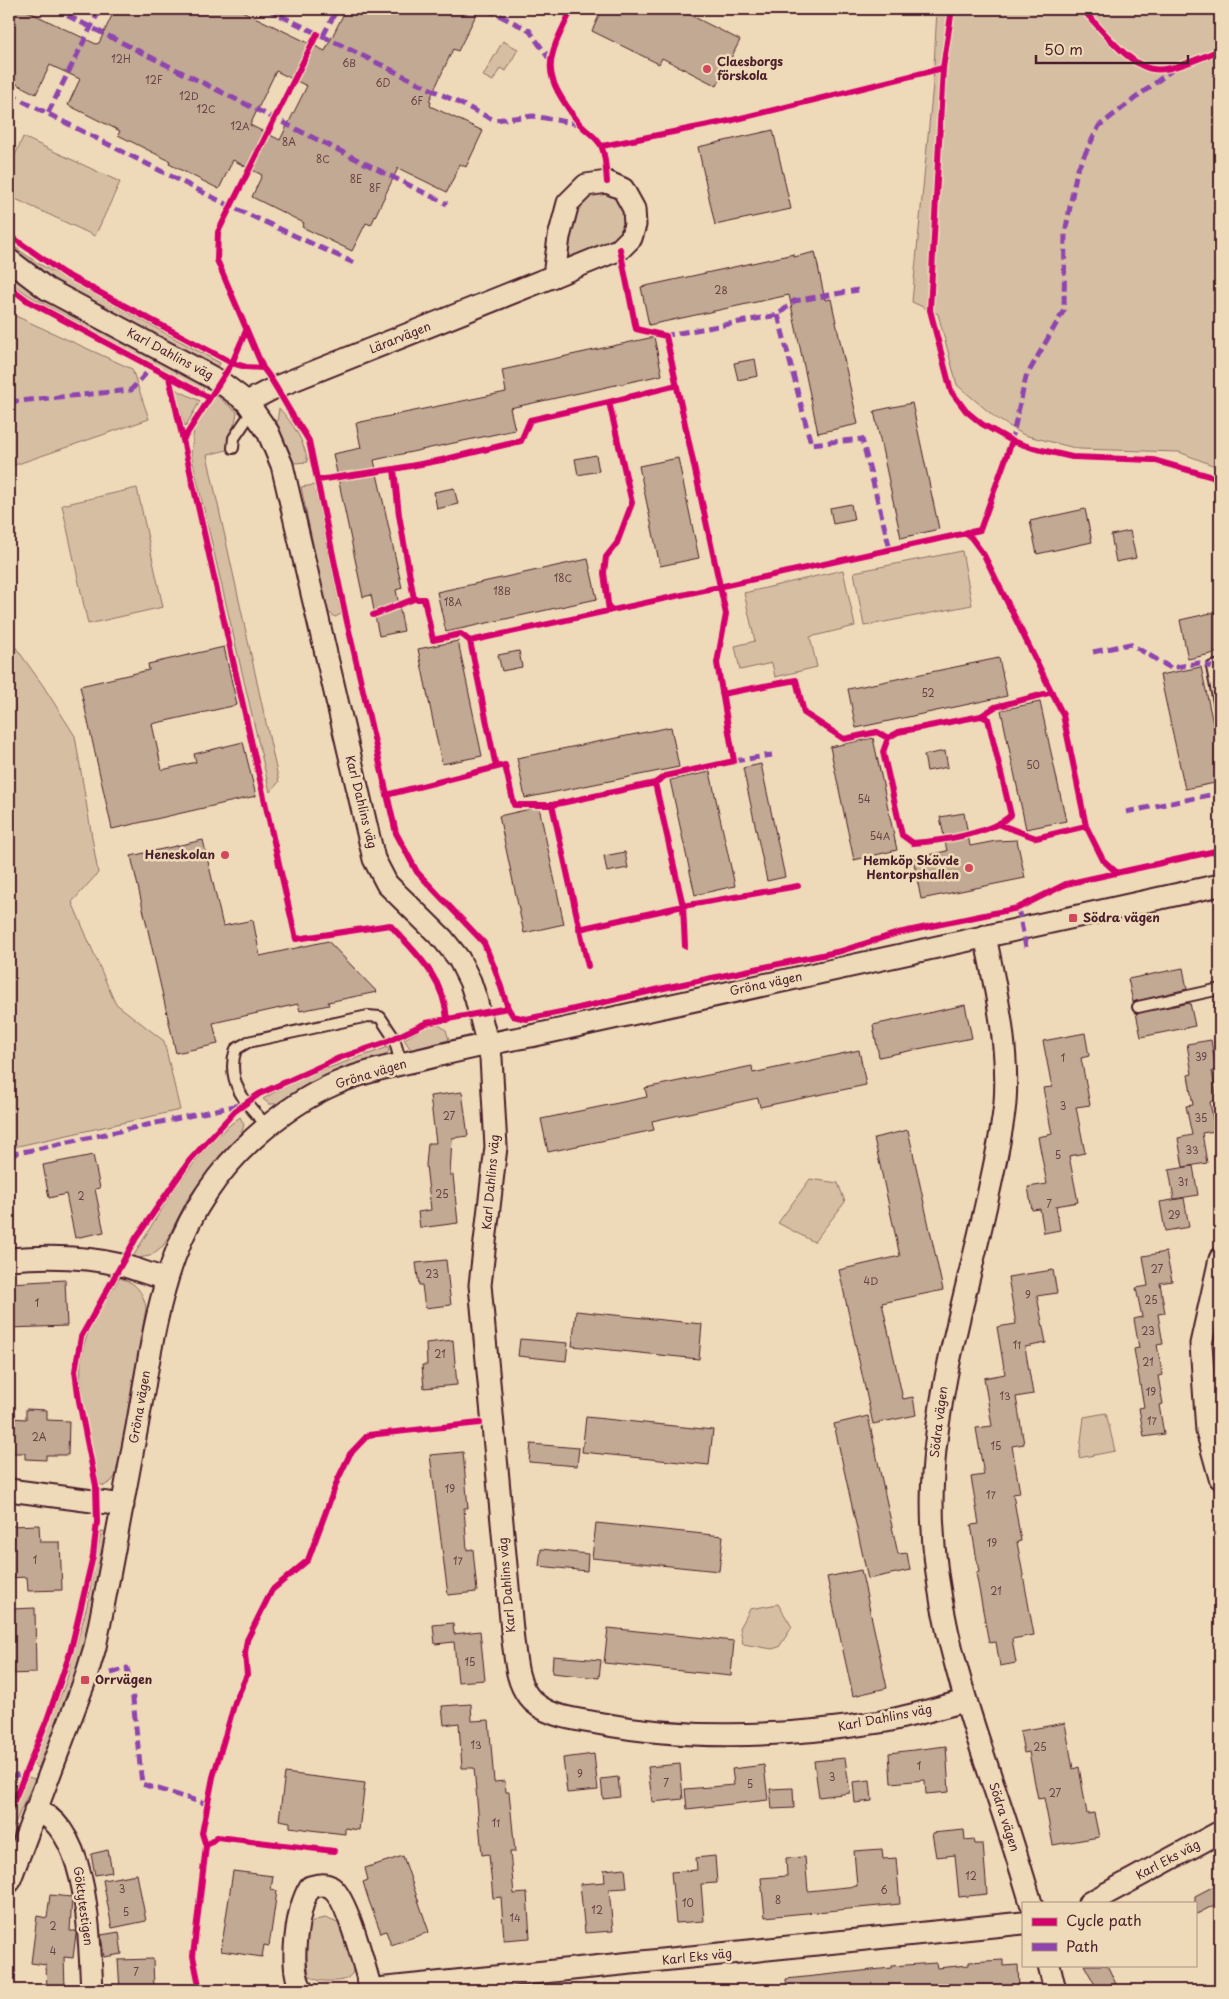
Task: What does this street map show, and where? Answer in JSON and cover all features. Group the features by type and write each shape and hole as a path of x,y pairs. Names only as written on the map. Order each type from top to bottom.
{"street":[{"name":"Lärarvägen","path":"250,406 276,387 554,276 620,249 631,238 635,225 634,209 623,189 607,182 586,185 568,203 559,237 554,276"},
{"name":"Karl Dahlins väg","path":"9,260 47,289 219,381 250,406 268,432 282,465 374,859 387,884 442,939 459,959 470,981 488,1043 495,1097 496,1147 480,1285 513,1641 518,1678 527,1695 553,1714 565,1717 630,1730 692,1736 806,1732 882,1722 965,1702"},
{"name":"Gröna vägen","path":"9,1882 85,1680 95,1647 123,1505 157,1314 166,1279 184,1229 209,1186 235,1155 267,1125 300,1102 337,1083 401,1064 488,1043 531,1036 1220,885"},
{"name":"Södra vägen","path":"986,936 1003,1045 1005,1102 982,1225 944,1381 932,1475 932,1536 937,1586 947,1638 965,1702 1031,1902"},
{"path":"9,1259 46,1256 74,1258 121,1265 166,1279"},
{"path":"1220,1259 1201,1344 1207,1431 1220,1478"},
{"path":"9,1490 123,1505"},
{"name":"Göktytestigen","path":"35,1810 47,1813 59,1828 72,1848 80,1871 92,1990"},
{"name":"Karl Eks väg","path":"1092,1902 1220,1832"},
{"name":"Karl Eks väg","path":"302,1990 297,1982 294,1962 303,1898 310,1886 319,1884 333,1889 343,1904 361,1955 369,1990 1022,1923"},
{"path":"1049,1966 1055,1990"}],"lane":[{"path":"234,448 234,438 250,406"},
{"path":"1220,665 1212,667 1220,708"},
{"path":"1138,1007 1220,989"},
{"path":"267,1125 245,1104 233,1071 232,1060 236,1049 248,1042 368,1016 380,1017 394,1038 401,1064"}],"shaded area":[{"path":"937,9 1220,9 1220,468 1179,452 1079,449 1024,435 996,418 957,385 938,314 912,302 933,84"},
{"path":"503,41 518,49 506,71 500,68 493,81 483,76"},
{"path":"23,137 120,182 95,236 9,196 9,169"},
{"path":"605,191 616,197 625,208 624,233 615,245 566,264 570,227 576,208 585,196"},
{"path":"9,243 39,264 220,363 218,368 59,284 9,250"},
{"path":"9,274 47,299 200,384 204,388 202,391 33,298 9,282"},
{"path":"9,313 132,369 149,419 9,467"},
{"path":"175,389 200,401 185,427"},
{"path":"216,395 237,412 227,450 207,455 279,782 270,792 191,454 194,429"},
{"path":"279,408 297,433 308,462 294,463 277,423"},
{"path":"314,485 341,614 335,617 327,611 301,487"},
{"path":"137,488 163,607 88,624 62,505"},
{"path":"962,551 972,605 864,626 854,572"},
{"path":"843,570 855,626 810,637 817,667 775,677 772,663 740,670 735,646 755,641 744,593"},
{"path":"9,638 42,684 75,736 98,873 72,902 115,1003 164,1041 180,1110 9,1148"},
{"path":"430,1025 439,1025 446,1030 449,1040 411,1050 404,1039"},
{"path":"388,1047 389,1051 385,1056 347,1067 314,1082 278,1104 269,1104 263,1099 308,1076"},
{"path":"240,1117 244,1125 241,1134 212,1166 188,1198 164,1245 150,1256 132,1259 166,1202 194,1163 224,1130"},
{"path":"810,1179 838,1183 845,1202 814,1242 778,1223"},
{"path":"119,1278 130,1282 138,1288 146,1308 119,1470 112,1481 104,1486 100,1484 87,1429 81,1390 82,1353 90,1329"},
{"path":"1106,1413 1115,1451 1079,1458 1084,1417"},
{"path":"104,1531 106,1534 105,1543 94,1602 75,1675 38,1769 33,1764 66,1682 87,1606 101,1532"},
{"path":"778,1604 792,1627 779,1647 772,1649 743,1644 740,1628 750,1609"},
{"path":"28,1777 35,1779 9,1836 9,1822"},
{"path":"325,1918 338,1923 353,1966 351,1975 342,1980 320,1981 307,1972 304,1964 309,1925 316,1920"}],"building":[{"path":"9,9 23,9 96,44 99,43 115,9 238,9 325,51 346,9 479,9 458,51 453,49 429,101 431,102 430,106 483,131 466,167 460,164 447,192 398,168 371,225 366,223 352,251 302,227 304,223 252,197 262,175 233,160 219,189 169,164 170,161 118,135 120,131 68,105 80,79 50,65 36,94 9,80","holes":["276,71 307,86 280,140 250,125"]},
{"path":"602,9 678,9 740,40 717,86 662,58 659,64 592,31"},
{"path":"773,130 791,209 715,225 698,147"},
{"path":"815,252 825,300 831,299 858,424 818,433 789,295 649,325 641,287 794,254 794,257"},
{"path":"654,337 662,375 510,408 515,430 374,460 402,588 396,590 404,631 379,636 371,595 363,597 333,454 361,448 356,423 506,392 502,370"},
{"path":"755,359 758,376 738,380 734,363"},
{"path":"912,403 939,529 901,538 874,411"},
{"path":"596,455 599,471 578,475 575,459"},
{"path":"678,458 699,558 660,566 639,466"},
{"path":"454,488 458,504 437,509 434,492"},
{"path":"851,504 854,520 833,524 830,508"},
{"path":"1085,509 1092,542 1037,554 1030,521"},
{"path":"1130,531 1136,558 1116,562 1111,535"},
{"path":"588,559 597,599 446,632 437,592"},
{"path":"1220,611 1220,652 1188,659 1180,620"},
{"path":"458,641 482,756 442,764 418,649"},
{"path":"224,647 237,705 152,724 162,770 196,762 194,754 243,742 256,796 112,829 80,686 149,670 148,664"},
{"path":"519,651 522,667 502,671 498,655"},
{"path":"999,658 1007,696 856,728 848,689"},
{"path":"1201,667 1220,757 1220,782 1185,789 1160,675"},
{"path":"1040,702 1066,821 1026,829 1001,710"},
{"path":"671,727 679,767 525,798 517,758"},
{"path":"873,738 897,850 854,860 830,747"},
{"path":"945,751 948,767 927,771 924,755"},
{"path":"761,764 785,877 767,881 743,768"},
{"path":"710,772 735,886 695,895 670,780"},
{"path":"539,807 564,924 524,933 499,816"},
{"name":"Hemköp Skövde Hentorpshallen","path":"964,813 970,846 996,841 1017,840 1025,878 921,899 913,858 947,851 940,817"},
{"path":"203,840 223,926 253,920 260,956 328,941 377,992 328,1002 329,1005 300,1011 298,1004 213,1023 218,1044 176,1053 131,856"},
{"path":"625,852 628,868 607,872 604,856"},
{"path":"1183,968 1187,989 1133,1002 1128,979"},
{"path":"1190,1003 1195,1026 1141,1037 1136,1013"},
{"path":"965,1005 972,1038 879,1057 873,1025"},
{"path":"1085,1033 1089,1056 1081,1058 1090,1105 1076,1107 1085,1153 1069,1156 1078,1202 1056,1206 1060,1230 1044,1233 1040,1209 1032,1210 1028,1187 1047,1184 1038,1137 1052,1134 1043,1088 1052,1087 1043,1041"},
{"path":"1211,1040 1216,1070 1212,1071 1217,1100 1210,1102 1215,1131 1202,1133 1207,1163 1183,1167 1178,1138 1192,1135 1186,1106 1193,1105 1188,1075 1192,1074 1187,1044"},
{"path":"859,1050 866,1085 760,1107 758,1098 652,1121 654,1130 548,1152 541,1119 647,1097 645,1088 752,1066 753,1073"},
{"path":"462,1092 468,1136 452,1138 450,1175 453,1175 458,1223 420,1228 418,1212 431,1210 426,1165 428,1143 436,1143 430,1096"},
{"path":"908,1130 943,1290 882,1303 903,1399 913,1397 916,1415 873,1424 839,1270 900,1256 874,1138"},
{"path":"93,1155 100,1188 95,1189 104,1232 75,1238 66,1194 49,1198 43,1165"},
{"path":"1193,1166 1198,1195 1174,1199 1169,1170"},
{"path":"1184,1198 1189,1227 1165,1231 1160,1202"},
{"path":"1166,1252 1172,1281 1160,1283 1165,1313 1158,1314 1163,1344 1157,1345 1163,1375 1158,1376 1163,1404 1159,1405 1164,1434 1144,1437 1139,1408 1144,1407 1134,1349 1139,1348 1134,1319 1142,1317 1136,1288 1148,1286 1143,1256"},
{"path":"446,1260 451,1305 425,1308 422,1285 419,1285 416,1263"},
{"path":"1053,1270 1057,1293 1037,1296 1046,1343 1025,1347 1033,1394 1016,1397 1024,1444 1012,1446 1020,1493 1013,1494 1021,1541 1017,1542 1034,1635 1012,1639 1016,1663 1000,1666 996,1642 989,1643 976,1573 979,1572 971,1525 979,1524 971,1477 984,1475 976,1428 992,1426 984,1378 1005,1374 997,1327 1016,1324 1008,1277"},
{"path":"65,1280 67,1326 9,1328 9,1283"},
{"path":"576,1311 702,1324 699,1359 572,1346"},
{"path":"520,1339 568,1343 566,1361 518,1356"},
{"path":"453,1340 457,1385 424,1388 422,1365 427,1365 426,1343"},
{"path":"26,1409 47,1410 47,1420 69,1421 68,1455 46,1455 46,1460 25,1459 25,1453 9,1453 9,1418 26,1419"},
{"path":"868,1416 898,1554 907,1553 910,1570 868,1579 834,1424"},
{"path":"586,1417 713,1430 709,1465 582,1452"},
{"path":"531,1444 579,1448 577,1466 529,1462"},
{"path":"463,1452 468,1508 464,1508 467,1550 473,1549 477,1592 448,1595 430,1455"},
{"path":"596,1523 723,1536 719,1571 592,1558"},
{"path":"39,1525 40,1542 60,1542 62,1590 28,1591 27,1577 9,1578 9,1526"},
{"path":"541,1549 588,1554 587,1571 539,1566"},
{"path":"861,1570 887,1688 853,1696 827,1577"},
{"path":"35,1608 36,1673 9,1674 11,1609"},
{"path":"453,1623 454,1634 480,1631 485,1680 458,1682 454,1642 435,1644 433,1625"},
{"path":"608,1628 734,1641 731,1676 604,1663"},
{"path":"553,1656 601,1660 599,1678 552,1673"},
{"path":"471,1704 472,1721 489,1720 494,1782 505,1781 506,1792 509,1792 515,1852 510,1852 514,1894 527,1893 530,1938 504,1940 501,1897 493,1898 489,1854 482,1855 474,1768 462,1768 459,1723 444,1725 442,1706"},
{"path":"1065,1723 1073,1769 1079,1767 1087,1814 1094,1813 1099,1837 1053,1845 1044,1798 1038,1799 1029,1752 1024,1753 1020,1731"},
{"path":"946,1746 949,1792 926,1794 925,1780 891,1783 889,1753"},
{"path":"594,1754 598,1790 567,1793 563,1758"},
{"path":"845,1758 850,1793 819,1797 814,1761"},
{"path":"680,1764 683,1799 652,1802 648,1767"},
{"path":"764,1765 768,1800 687,1809 685,1789 734,1785 732,1769"},
{"path":"285,1773 365,1783 359,1830 345,1828 345,1834 310,1830 290,1827 290,1822 279,1820"},
{"path":"618,1777 620,1797 603,1799 601,1779"},
{"path":"870,1780 872,1801 855,1803 853,1782"},
{"path":"793,1788 794,1808 772,1809 770,1789"},
{"path":"964,1830 965,1840 974,1839 975,1844 983,1844 987,1894 959,1897 955,1855 936,1857 932,1833"},
{"path":"882,1849 883,1859 896,1858 900,1904 765,1917 761,1878 787,1876 786,1858 805,1857 808,1891 857,1886 854,1851"},
{"path":"108,1850 112,1872 95,1875 91,1854"},
{"path":"403,1856 429,1932 391,1945 386,1931 381,1933 363,1882 368,1880 365,1868"},
{"path":"715,1856 717,1883 701,1884 704,1921 676,1923 671,1872 697,1870 696,1858"},
{"path":"625,1868 627,1888 609,1889 613,1931 585,1933 580,1884 605,1882 604,1870"},
{"path":"233,1871 273,1876 271,1890 277,1891 269,1946 264,1945 262,1957 221,1951"},
{"path":"137,1874 146,1921 112,1928 103,1880"},
{"path":"1220,1883 1220,1902 1196,1914 1195,1896"},
{"path":"50,1895 72,1897 70,1931 76,1931 76,1934 73,1958 64,1957 65,1990 47,1990 46,1965 31,1963 37,1916 47,1918"},
{"path":"119,1932 122,1954 104,1957 101,1935"},
{"path":"153,1959 154,1990 120,1990 118,1960"},
{"path":"1003,1960 1003,1966 1018,1965 1019,1990 787,1990 786,1979 891,1968 891,1966 936,1963 937,1968 969,1965 969,1962"},
{"path":"1085,1966 1107,1966 1116,1984 1104,1990 1098,1990"}],"marked path":[{"path":"54,9 447,204"},
{"path":"48,113 100,9"},
{"path":"267,9 494,120 533,116 579,124"},
{"path":"323,36 337,9"},
{"path":"486,9 529,30 550,60"},
{"path":"1011,443 1026,377 1064,310 1065,233 1077,170 1099,126 1172,70"},
{"path":"9,94 230,206 354,263"},
{"path":"663,336 778,315 794,301 858,290"},
{"path":"778,315 811,444 862,439 890,549"},
{"path":"9,402 131,390 152,367"},
{"path":"1093,652 1130,644 1171,668 1199,663 1212,667"},
{"path":"734,761 772,755"},
{"path":"1126,812 1220,793"},
{"path":"1018,908 1026,947"},
{"path":"9,1155 239,1105"},
{"path":"111,1673 127,1668 132,1690 142,1784 207,1804"},
{"path":"9,1778 27,1771"}],"cycle path":[{"path":"572,9 556,42 552,55 553,79 566,106 579,123 600,144 606,165 607,182"},
{"path":"952,9 943,68 930,310 951,391 966,411 982,424 1012,441 1033,448 1072,457 1153,460 1220,479"},
{"path":"1082,9 1124,53 1134,61 1153,69 1169,68 1220,50"},
{"path":"317,34 218,232 217,260 263,368 309,441 347,622 396,833 417,872 484,943 508,1008"},
{"path":"602,146 729,121 943,68"},
{"path":"9,235 63,273 232,363 246,367 263,368"},
{"path":"386,795 505,765 514,805 552,805 655,783 665,776 734,761 717,663 726,614 666,336 636,329 620,249"},
{"path":"9,287 28,301 208,397"},
{"path":"246,331 232,363 183,440 296,939 390,925 419,957 435,979 445,1005 447,1020"},
{"path":"169,377 183,440"},
{"path":"609,402 677,385"},
{"path":"373,615 414,599 399,515 394,469 442,460 521,441 530,420 609,402 632,503 617,543 606,557 604,573 609,611"},
{"path":"496,767 470,641 980,530 1012,441"},
{"path":"318,480 394,469"},
{"path":"967,532 984,555 1063,715 1086,826 1103,860 1116,872"},
{"path":"414,599 424,599 433,640 461,634 470,641"},
{"path":"722,694 796,680 804,713 844,739 877,732 888,738"},
{"path":"981,716 988,719 1011,815 1002,822 978,832 913,843 902,835 883,752 888,738 898,732 981,716 995,707 1052,692"},
{"path":"655,783 683,906 685,946"},
{"path":"552,805 588,966"},
{"path":"1001,825 1036,838 1086,826"},
{"path":"9,1813 47,1720 70,1653 93,1556 97,1522 96,1486 75,1371 81,1337 136,1238 190,1160 235,1111 259,1094 339,1058 384,1043 426,1023 508,1008 513,1016 526,1019 566,1011 664,988 841,951 898,933 1018,908 1066,884 1220,850"},
{"path":"579,929 683,906 798,886"},
{"path":"206,1846 202,1833 213,1777 235,1702 247,1675 245,1653 247,1640 272,1590 308,1560 338,1479 350,1454 368,1435 480,1423"},
{"path":"200,1990 193,1956 206,1846 217,1837 334,1851"}],"place":[{"name":"Claesborgs förskola","path":"707,69"},
{"name":"Heneskolan","path":"225,855"},
{"name":"Hemköp Skövde Hentorpshallen","path":"969,868"},
{"name":"Södra vägen","path":"1073,918"},
{"name":"Orrvägen","path":"85,1680"}]}
